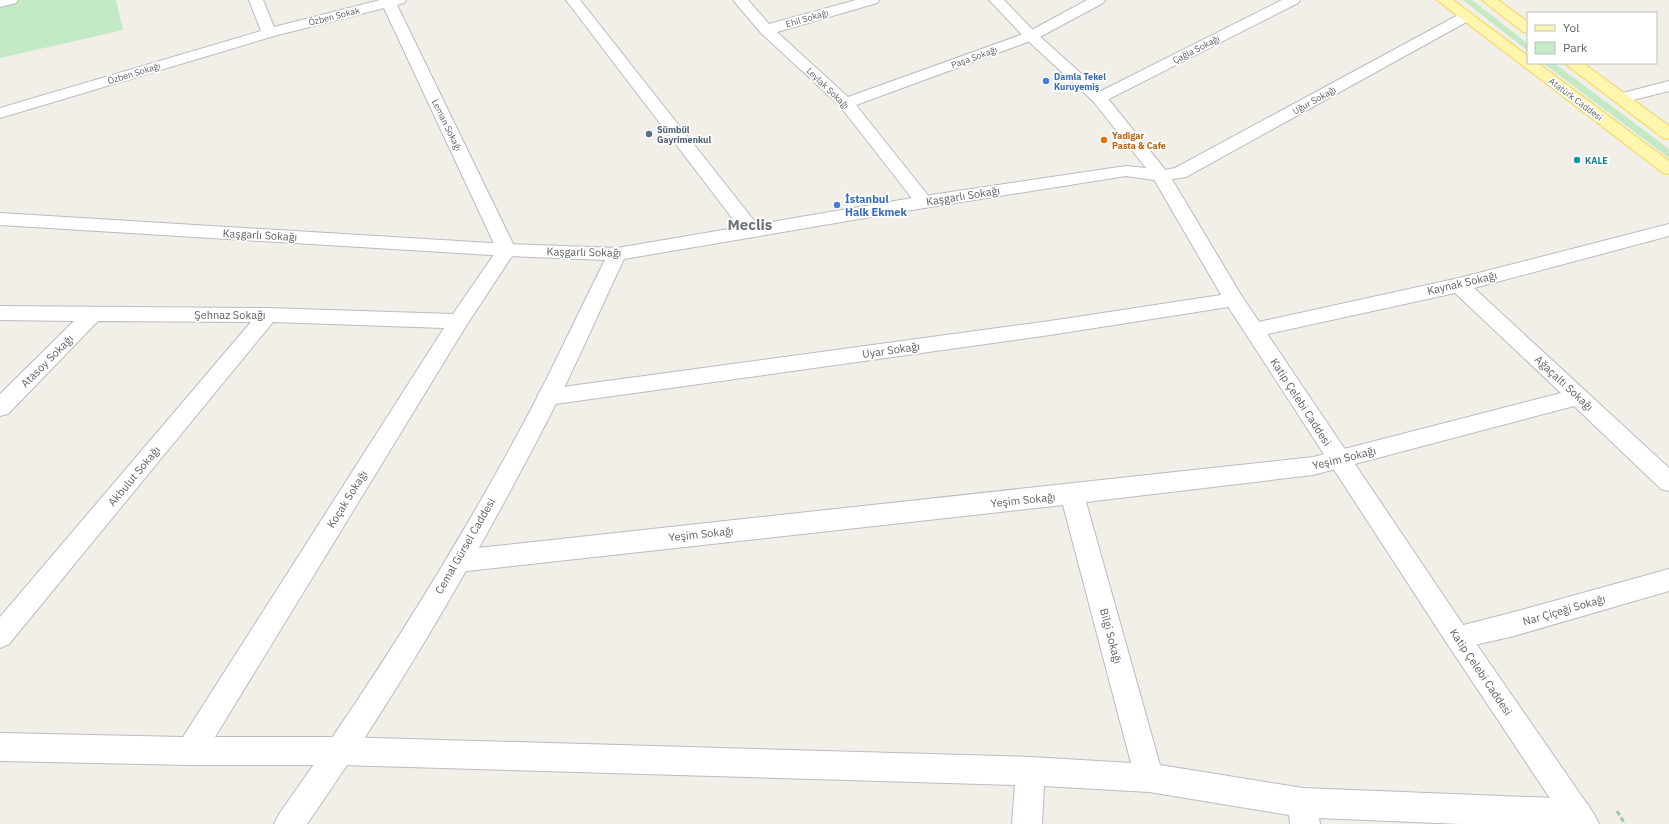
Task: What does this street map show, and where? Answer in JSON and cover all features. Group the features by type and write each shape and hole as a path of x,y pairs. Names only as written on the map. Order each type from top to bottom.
{"main road":[{"name":"Atatürk Caddesi","path":"1444,0 1527,63"},
{"path":"1488,0 1527,28"},
{"name":"Atatürk Caddesi","path":"1529,64 1669,169"},
{"path":"1574,64 1669,134"}],"street":[{"path":"0,3 10,0"},
{"path":"256,0 269,33"},
{"path":"573,0 752,231"},
{"name":"Leylak Sokağı","path":"740,0 766,30 846,103 924,202"},
{"name":"Ehil Sokağı","path":"766,30 872,0"},
{"name":"Katip Çelebi Caddesi","path":"996,0 1031,36 1099,98 1161,176 1234,300 1457,637 1581,819"},
{"name":"Paşa Sokağı","path":"846,103 1031,36 1098,0"},
{"name":"Çağla Sokağı","path":"1099,98 1293,0"},
{"name":"Özben Sokak","path":"269,33 391,1"},
{"name":"Leman Sokağı","path":"391,1 507,250"},
{"name":"Uğur Sokağı","path":"1161,176 1180,173 1466,17"},
{"name":"Özben Sokağı","path":"0,113 269,33"},
{"path":"1621,98 1669,86"},
{"name":"Kaşgarlı Sokağı","path":"0,219 507,250 617,254 924,202 1126,171 1161,176"},
{"name":"Kaynak Sokağı","path":"1254,330 1459,285 1669,230"},
{"name":"Koçak Sokağı","path":"190,751 459,321 507,250"},
{"name":"Cemal Gürsel Caddesi","path":"289,824 341,751 459,561 548,397 617,254"},
{"name":"Ağaçaltı Sokağı","path":"1459,285 1669,482"},
{"name":"Uyar Sokağı","path":"548,397 1050,328 1234,300"},
{"name":"Şehnaz Sokağı","path":"0,312 268,315 459,321"},
{"name":"Atasoy Sokağı","path":"0,408 93,314"},
{"name":"Akbulut Sokağı","path":"0,636 268,315"},
{"name":"Yeşim Sokağı","path":"459,561 1313,466 1579,397"},
{"name":"Bilgi Sokağı","path":"1072,494 1149,778"},
{"name":"Nar Çiçeği Sokağı","path":"1457,637 1514,624 1669,580"},
{"path":"0,747 190,751 341,751 1031,771 1149,778 1304,813 1581,819"},
{"path":"1027,824 1031,771"}],"green space":[{"path":"21,0 116,0 123,30 0,58 0,5"},
{"path":"1463,0 1472,0 1527,43 1527,50"},
{"path":"1544,64 1555,64 1669,149 1669,158"}],"place":[{"name":"Damla Tekel Kuruyemiş","path":"1046,81"},
{"name":"Sümbül Gayrimenkul","path":"649,134"},
{"name":"Yadigar Pasta & Cafe","path":"1104,140"},
{"name":"KALE","path":"1577,160"},
{"name":"İstanbul Halk Ekmek","path":"837,205"}],"district":[{"name":"Meclis","path":"750,224"}]}
